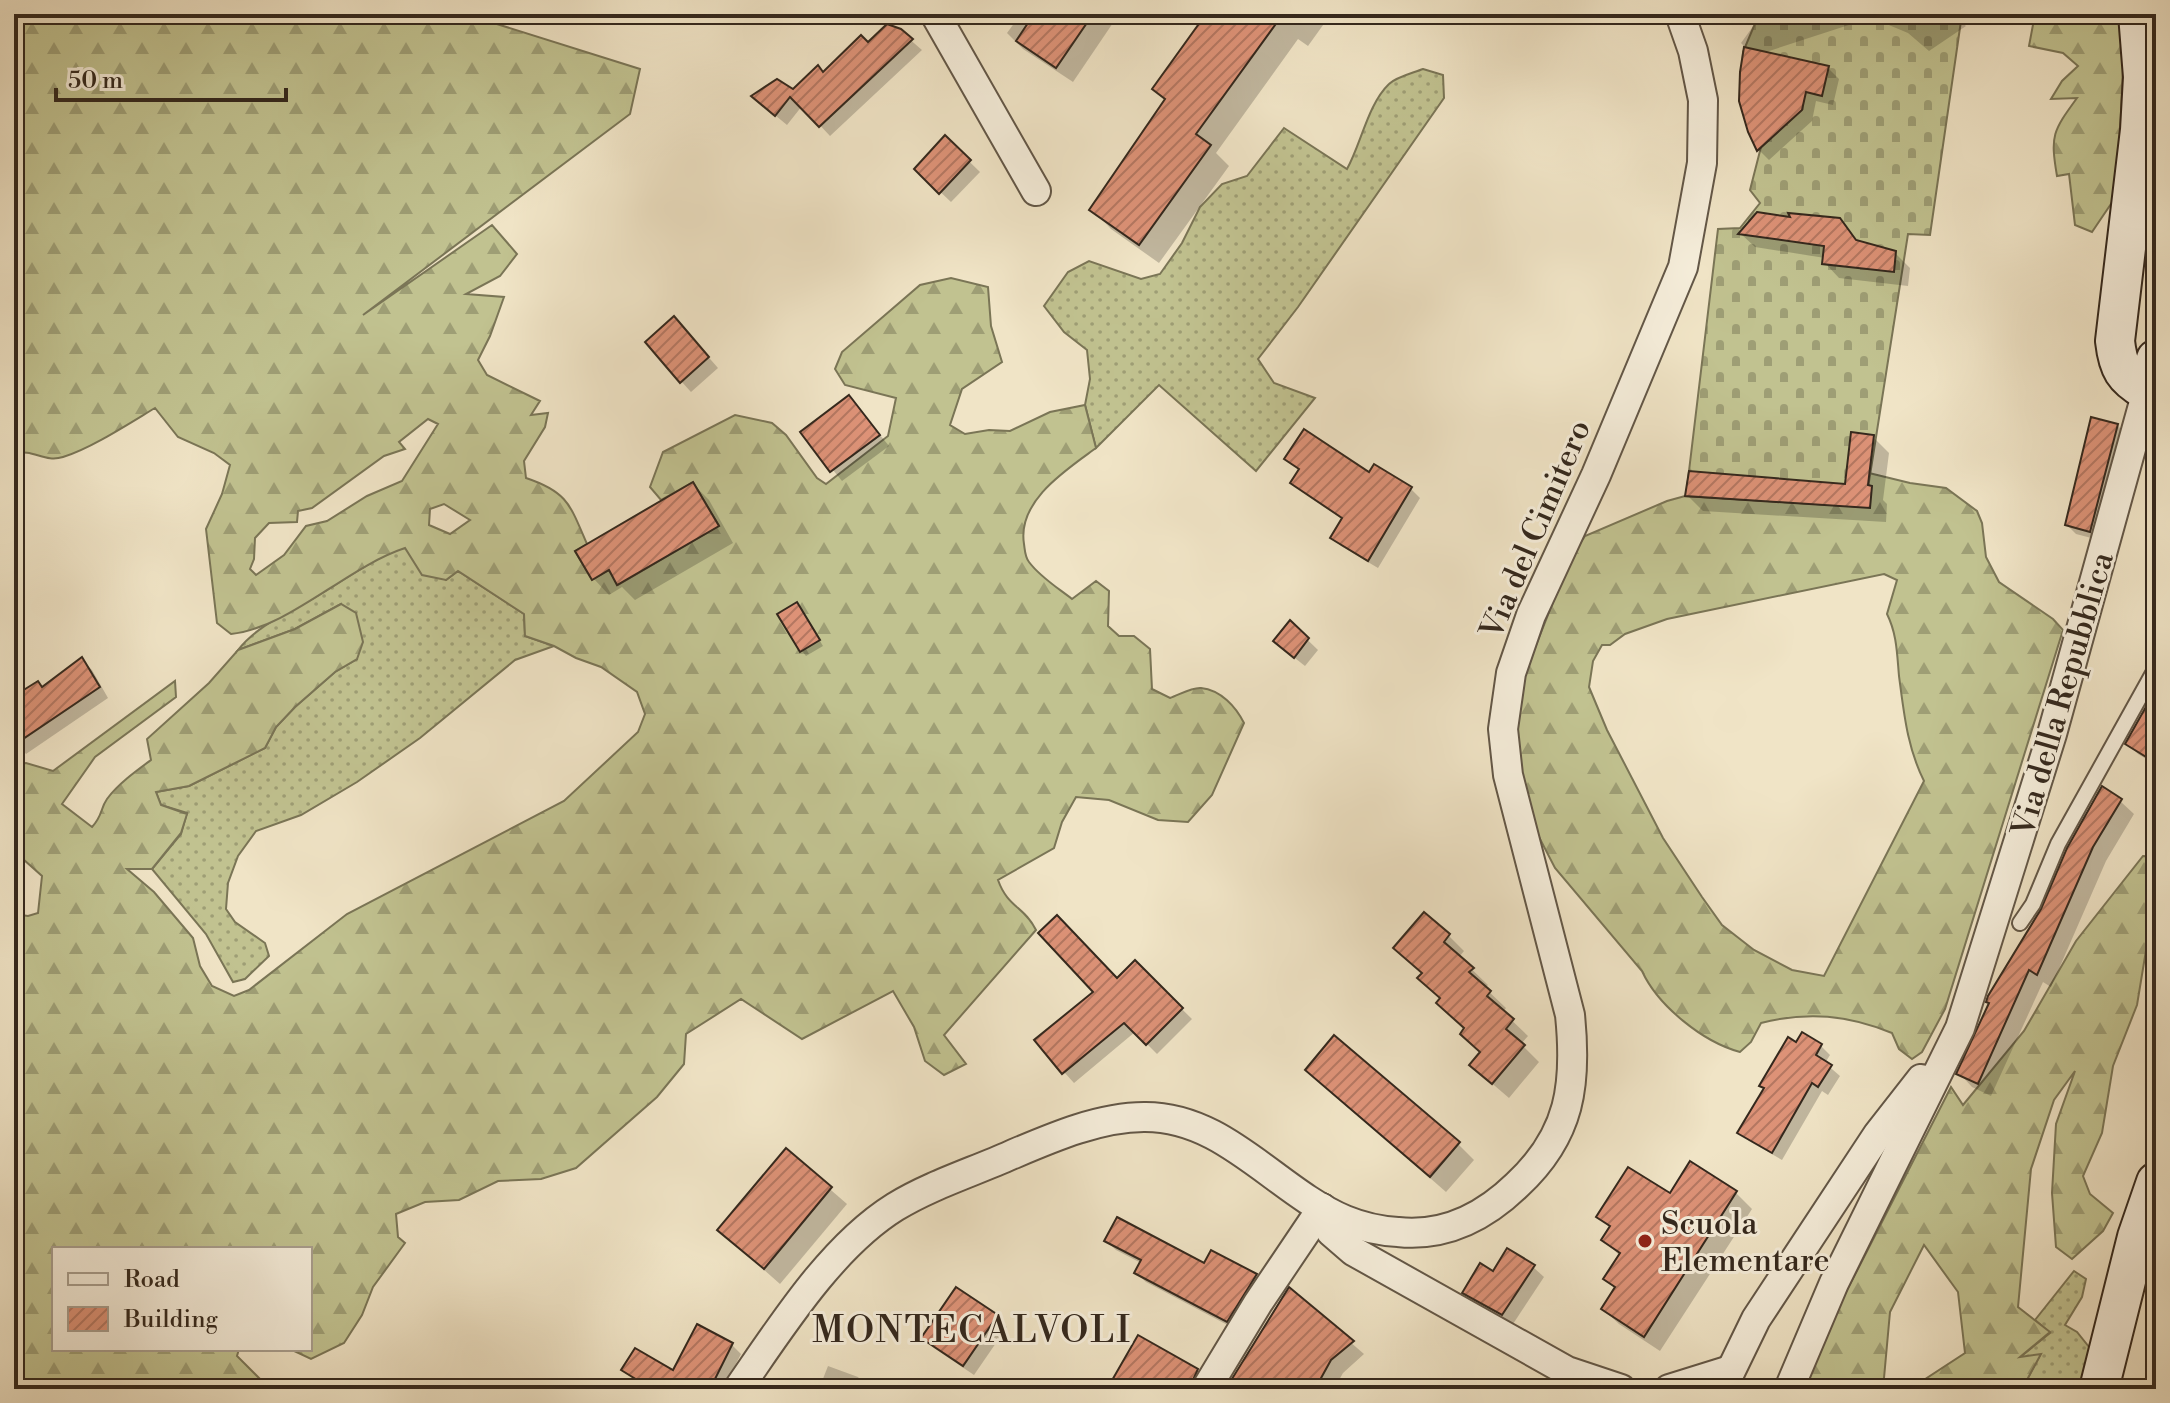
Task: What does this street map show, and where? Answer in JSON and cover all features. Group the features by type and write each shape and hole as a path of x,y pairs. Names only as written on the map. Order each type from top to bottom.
{"street":[{"path":"935,14 1036,191"},
{"name":"Via del Cimitero","path":"1322,1208 1345,1220 1389,1231 1424,1233 1462,1224 1485,1211 1520,1183 1556,1136 1568,1105 1574,1068 1570,1015 1508,775 1503,729 1511,673 1531,615 1596,475 1683,267 1702,163 1703,100 1693,51 1680,14"},
{"path":"2138,14 2143,77 2140,130 2115,341 2117,359 2129,380 2152,375"},
{"name":"Via della Repubblica","path":"1789,1389 1834,1283 1960,1028 2052,734 2152,375"},
{"name":"Via della Repubblica","path":"1726,1380 1756,1319 1869,1147 1960,1028"},
{"path":"738,1389 833,1262 878,1219 914,1198 1061,1135 1141,1117 1177,1122 1205,1131 1237,1149 1322,1208 1331,1232 1353,1251 1567,1371 1621,1389"},
{"path":"2099,1389 2137,1237 2156,1182"},
{"path":"1206,1389 1258,1303 1322,1208"},
{"path":"1669,1389 1726,1380"}],"lane":[{"path":"2020,923 2033,904 2058,844 2156,668"}],"green space":[{"path":"14,14 465,14 640,69 630,114 363,315 492,225 517,254 500,276 466,294 504,297 478,360 487,375 540,401 531,415 548,413 545,427 524,461 526,478 551,489 566,502 587,544 575,551 592,580 609,570 618,585 719,526 693,482 661,500 650,487 663,452 735,415 772,423 786,435 817,478 826,484 888,436 896,398 845,385 835,369 842,352 920,285 951,278 988,287 991,326 1002,362 962,389 950,425 965,434 1010,431 1050,412 1085,405 1096,448 1046,488 1028,514 1024,544 1028,560 1072,599 1096,581 1109,591 1108,626 1119,636 1134,636 1150,649 1152,689 1170,698 1194,689 1208,689 1227,700 1244,723 1212,795 1188,822 1158,820 1109,800 1076,797 1062,822 1054,848 998,880 1006,896 1036,930 944,1035 966,1064 944,1075 925,1061 914,1027 893,991 802,1039 741,999 686,1034 684,1064 657,1097 576,1168 541,1179 498,1181 459,1200 425,1202 396,1214 398,1237 405,1243 373,1287 362,1315 344,1343 311,1359 294,1351 312,1351 312,1247 52,1247 52,1351 238,1351 237,1356 260,1379 212,1389 96,1389 77,1384 71,1389 14,1389 14,914 28,916 38,913 42,876 14,851 14,765 26,763 53,771 175,681 176,697 95,757 62,804 92,827 111,793 151,760 147,739 209,683 238,650 295,629 341,604 356,613 363,642 357,659 335,672 295,707 276,727 265,748 189,786 156,792 161,805 187,814 181,833 152,869 127,869 154,892 193,938 200,966 212,986 234,996 249,990 347,914 564,801 638,732 645,714 637,692 601,667 525,636 524,614 458,571 446,580 422,575 405,548 383,557 274,621 231,634 217,623 206,529 222,494 230,465 214,453 178,437 155,408 97,442 63,457 14,454","holes":["428,419 438,424 402,481 367,496 327,521 306,526 284,555 256,575 250,569 255,538 269,523 297,522 298,511 312,508 384,456 405,449 399,442","444,504 470,520 450,534 429,525 430,509"]},
{"path":"1759,14 1962,14 1930,235 1908,234 1865,507 1686,496 1718,229 1740,228 1760,203 1750,190 1761,147 1748,129 1741,99 1743,52"},
{"path":"2035,14 2122,14 2125,28 2117,195 2092,232 2075,225 2069,174 2057,176 2054,151 2058,126 2077,98 2051,99 2062,81 2078,66 2063,53 2029,46"},
{"path":"1423,69 1443,75 1444,98 1258,359 1274,383 1315,398 1256,471 1159,385 1096,448 1085,405 1090,379 1087,350 1064,332 1044,306 1068,272 1089,261 1141,279 1160,274 1182,243 1200,207 1222,184 1247,176 1284,128 1347,169 1382,92 1396,79"},
{"path":"1869,473 1946,488 1977,511 1982,523 1986,557 1999,582 2053,619 2063,630 1945,1009 1922,1052 1912,1059 1899,1049 1892,1033 1860,1022 1812,1016 1761,1023 1751,1042 1740,1052 1711,1040 1670,1009 1555,868 1525,810 1512,731 1517,693 1571,557 1585,536 1685,496 1865,507","holes":["1884,574 1897,580 1887,614 1896,644 1907,730 1924,781 1824,976 1792,970 1754,950 1722,925 1663,838 1607,730 1589,687 1593,661 1602,645 1610,645 1625,634 1667,619"]},
{"path":"405,547 446,580 458,571 524,614 525,636 554,646 515,660 420,738 357,782 301,815 256,831 238,856 228,883 226,909 235,922 265,943 269,956 245,979 233,982 206,934 152,869 181,834 187,813 161,805 156,792 189,786 265,748 276,727 295,707 335,672 357,659 341,604 295,629 238,650 273,621 369,564"},
{"path":"2143,856 2156,857 2156,890 2137,1005 2113,1066 2102,1133 2083,1176 2090,1194 2113,1213 2103,1231 2072,1259 2056,1247 2052,1193 2056,1124 2075,1071 2054,1100 2031,1169 2018,1307 2050,1332 2020,1357 2041,1354 2022,1389 1910,1389 1965,1353 1958,1292 1924,1245 1890,1312 1883,1389 1802,1389 1819,1345 1951,1087 1963,1105 2024,1031 2076,941"},
{"path":"2074,1271 2086,1279 2082,1297 2065,1325 2077,1332 2093,1352 2088,1389 2022,1389 2040,1355 2019,1358 2050,1333 2035,1320"}],"building":[{"path":"1034,14 1093,14 1056,68 1016,41"},
{"path":"1206,14 1283,14 1196,134 1211,145 1139,245 1089,210 1165,99 1152,89"},
{"path":"887,24 901,29 913,39 819,127 790,97 775,116 751,96 777,79 793,89 818,65 823,72 861,35 868,42"},
{"path":"1744,47 1829,66 1822,96 1806,92 1802,110 1757,151 1739,101"},
{"path":"945,135 971,160 939,194 914,169"},
{"path":"1757,212 1790,217 1788,213 1840,218 1856,240 1896,251 1894,272 1822,264 1824,246 1738,234"},
{"path":"674,316 709,357 680,383 645,342"},
{"path":"849,395 880,435 830,472 800,432"},
{"path":"2091,417 2118,424 2090,532 2065,525"},
{"path":"1304,429 1369,472 1374,464 1412,487 1368,561 1330,538 1342,518 1290,483 1299,469 1284,459"},
{"path":"1851,432 1874,435 1868,485 1872,486 1870,508 1685,496 1689,471 1845,484"},
{"path":"693,482 719,526 617,585 609,570 592,580 575,551"},
{"path":"797,602 820,640 800,652 777,614"},
{"path":"1290,620 1309,638 1294,658 1273,641"},
{"path":"82,657 100,687 14,745 14,696 38,681 42,687"},
{"path":"2156,689 2156,763 2125,744"},
{"path":"2102,786 2122,799 2093,847 2037,975 2029,970 1978,1084 1956,1074 1989,1003 1986,1002 1988,996 2041,909 2067,848"},
{"path":"1424,912 1450,934 1444,942 1474,968 1469,972 1491,991 1487,996 1514,1019 1506,1029 1525,1045 1492,1084 1469,1065 1480,1052 1460,1034 1464,1028 1436,1003 1440,998 1417,978 1422,973 1393,948"},
{"path":"1057,915 1117,978 1135,960 1183,1008 1146,1045 1124,1023 1062,1074 1034,1040 1093,992 1038,933"},
{"path":"1802,1032 1822,1044 1816,1055 1832,1065 1818,1087 1812,1083 1772,1153 1737,1133 1764,1088 1759,1086 1788,1037 1796,1042"},
{"path":"1334,1035 1460,1142 1430,1177 1305,1070"},
{"path":"786,1148 832,1187 764,1269 717,1230"},
{"path":"1690,1161 1737,1191 1644,1337 1601,1309 1615,1287 1603,1279 1620,1253 1601,1240 1610,1226 1596,1217 1628,1167 1670,1193"},
{"path":"1117,1217 1204,1263 1211,1250 1257,1274 1227,1322 1134,1273 1141,1260 1104,1241"},
{"path":"1507,1248 1535,1265 1502,1315 1462,1293 1480,1263 1493,1271"},
{"path":"956,1287 998,1315 963,1366 921,1338"},
{"path":"1289,1287 1354,1341 1331,1360 1315,1389 1243,1389 1230,1382"},
{"path":"697,1324 733,1343 710,1389 652,1389 621,1370 635,1348 673,1370"},
{"path":"1138,1335 1198,1369 1189,1389 1107,1389"}],"place":[{"name":"Scuola Elementare","path":"1645,1241"}],"district":[{"name":"MONTECALVOLI","path":"972,1329"}]}
